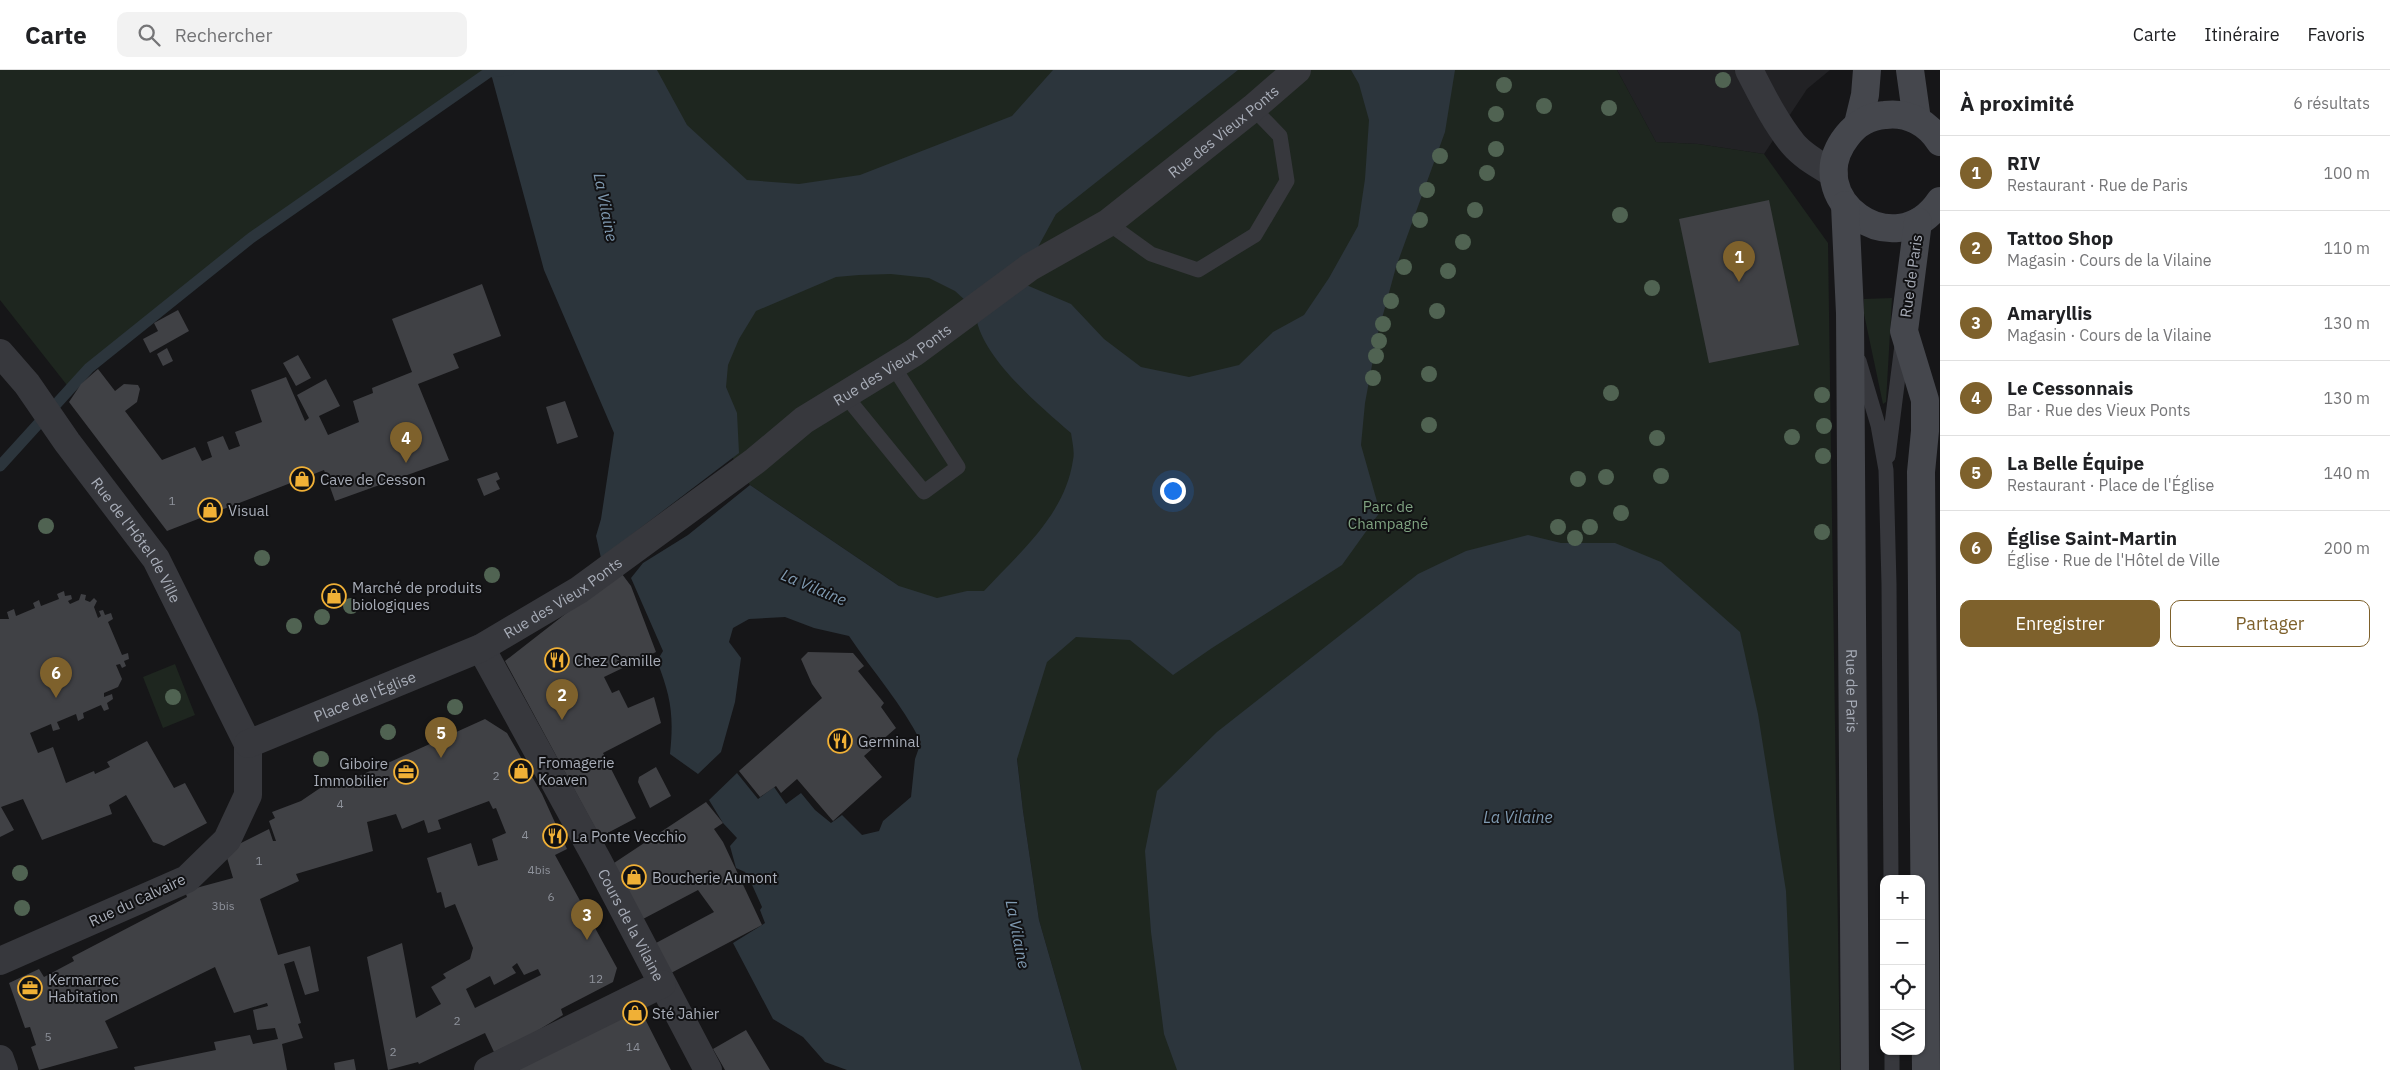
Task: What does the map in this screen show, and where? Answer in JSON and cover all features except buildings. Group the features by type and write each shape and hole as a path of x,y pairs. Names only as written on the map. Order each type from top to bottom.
{"main road":[{"path":"1858,124 1865,95 1867,70"},
{"path":"1910,70 1917,120"},
{"path":"1933,209 1892,229 1879,228 1866,223 1845,205 1839,196 1834,174 1834,162 1840,146 1858,124 1869,118 1893,114 1917,120 1927,127 1940,142"},
{"name":"Rue de Paris","path":"1845,205 1850,313 1855,1070"},
{"name":"Rue de Paris","path":"1926,1070 1921,472 1925,432 1925,400 1904,331 1933,209"}],"street":[{"name":"Rue des Vieux Ponts","path":"481,648 579,590 755,461 804,420 893,366 975,309 1030,267 1108,223 1253,108 1297,70"},
{"path":"1749,70 1769,108 1794,145 1810,160 1834,174"},
{"name":"Rue de l'Hôtel de Ville","path":"0,353 27,384 67,442 156,560 248,744"},
{"name":"Place de l'Église","path":"248,744 481,648"},
{"name":"Cours de la Vilaine","path":"481,648 598,861 708,1070"},
{"name":"Rue du Calvaire","path":"0,961 187,879 227,840 248,795 248,744"},
{"path":"488,1070 662,984"},
{"path":"0,1059 4,1070"}],"lane":[{"path":"1108,223 1151,254 1198,270 1255,235 1287,181 1280,136 1253,108"},
{"name":"Rue de Paris","path":"1850,313 1860,365 1878,425 1886,470 1891,875"},
{"name":"Rue de Paris","path":"1886,470 1904,331"},
{"path":"844,394 924,492 958,466 893,366"},
{"path":"1892,1055 1892,1070"}],"shaded area":[{"path":"1617,70 1830,70 1807,89 1764,154 1698,144 1656,142"}],"green space":[{"path":"0,70 490,70 251,238 89,368 70,389 0,300"},
{"name":"Parc de Champagné","path":"649,70 1617,70 1656,142 1698,144 1764,154 1828,243 1840,1070 1082,1070 1039,920 1017,758 899,586 750,485 710,422"},
{"path":"1892,298 1886,402 1883,404 1864,314 1864,299"},
{"path":"175,664 195,715 163,728 143,677"}],"water":[{"name":"La Vilaine","path":"490,70 657,70 687,125 747,180 799,184 860,175 1012,116 1053,70 1238,70 1056,214 1032,258 966,301 955,291 929,278 891,274 859,275 836,277 756,311 739,339 728,365 726,387 737,413 739,453 601,558 596,536 601,519 614,433 544,270"},
{"name":"La Vilaine","path":"1351,70 1455,70 1445,132 1396,267 1378,333 1365,403 1361,445 1380,512 1342,565 1173,675 1130,640 1076,637 1047,662 1017,759 1039,920 1082,1070 847,1070 825,1062 803,1037 773,1019 733,943 765,923 760,910 762,907 749,878 745,872 736,868 730,846 737,838 723,823 709,800 737,773 758,799 774,787 786,804 801,793 815,810 831,823 842,815 862,835 879,831 883,821 911,797 915,759 921,742 896,701 849,636 814,628 785,617 749,619 733,628 729,642 741,658 735,702 721,752 698,774 670,754 672,728 670,706 666,685 657,661 663,651 631,578 643,563 688,535 750,485 899,586 937,598 967,591 984,591 1026,547 1051,515 1061,498 1068,480 1074,454 1071,433 1014,381 989,349 976,317 1024,284 1071,304 1104,339 1141,367 1189,377 1239,365 1273,332 1304,315 1329,278 1358,226 1365,179 1369,120 1359,84"},
{"name":"La Vilaine","path":"1528,535 1561,543 1615,543 1661,562 1740,632 1758,714 1786,891 1794,1070 1177,1070 1164,1034 1151,932 1145,851 1157,791 1217,732 1418,574 1466,551"}],"waterway":[{"path":"0,466 89,368 251,238 489,72 509,70"}],"place":[{"name":"RIV","path":"1739,282"},
{"name":"Le Cessonnais","path":"406,463"},
{"name":"Cave de Cesson","path":"302,479"},
{"name":"Visual","path":"210,510"},
{"name":"Marché de produits biologiques","path":"334,596"},
{"name":"Chez Camille","path":"557,660"},
{"name":"Église Saint-Martin","path":"56,698"},
{"name":"Tattoo Shop","path":"562,720"},
{"name":"Germinal","path":"840,741"},
{"name":"La Belle Équipe","path":"441,758"},
{"name":"Fromagerie Koaven","path":"521,771"},
{"name":"Giboire Immobilier","path":"406,772"},
{"name":"La Ponte Vecchio","path":"555,836"},
{"name":"Boucherie Aumont","path":"634,877"},
{"name":"Amaryllis","path":"587,940"},
{"name":"Kermarrec Habitation","path":"30,988"},
{"name":"Sté Jahier","path":"635,1013"}]}
